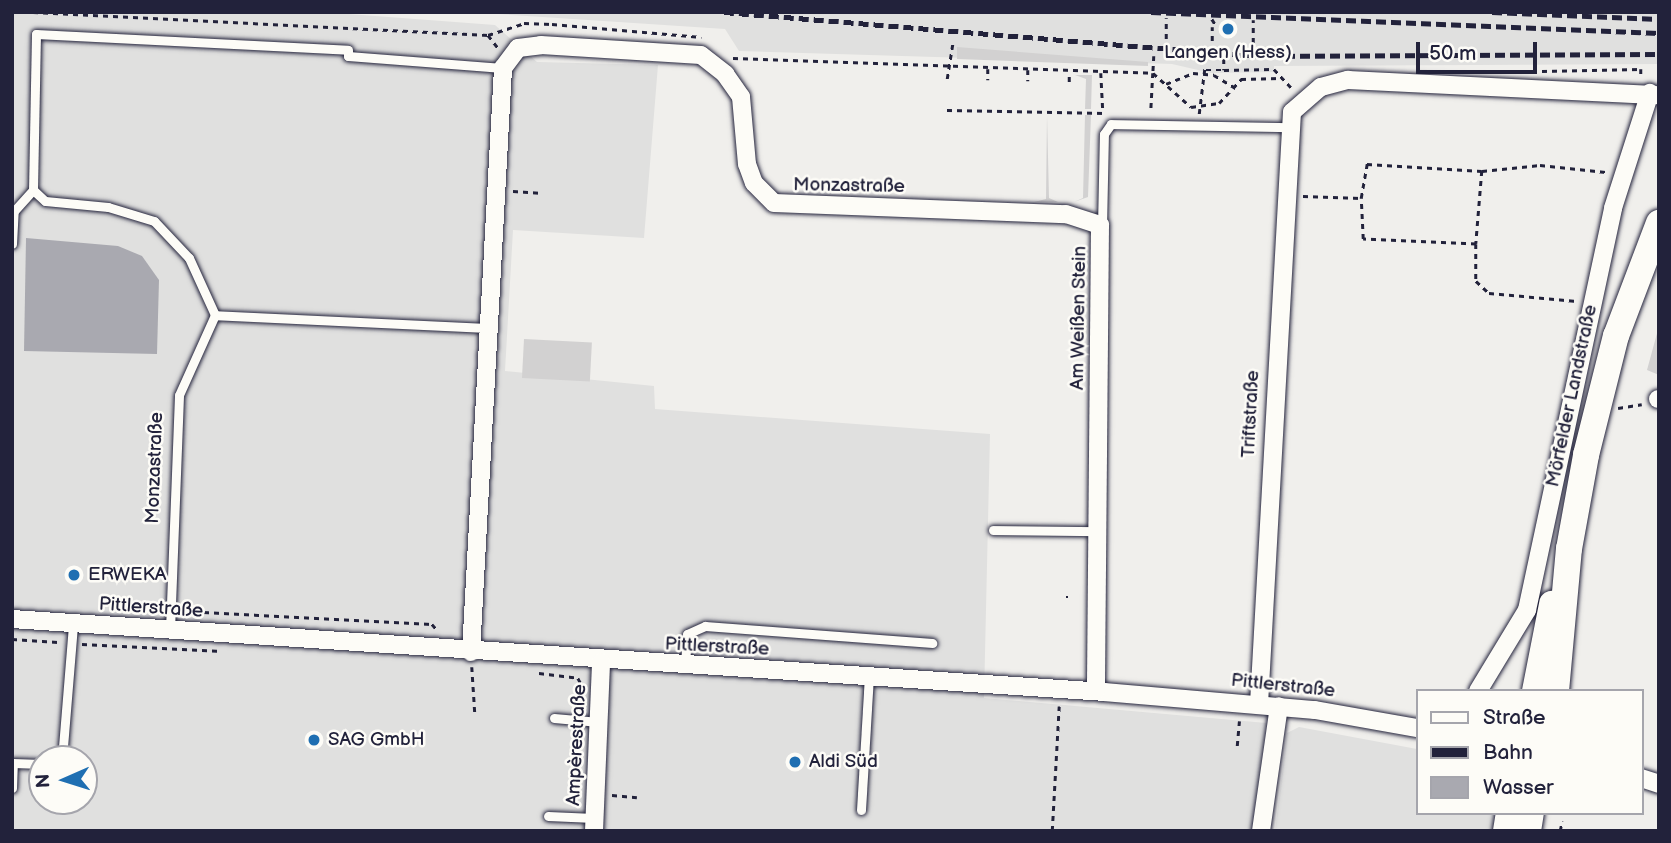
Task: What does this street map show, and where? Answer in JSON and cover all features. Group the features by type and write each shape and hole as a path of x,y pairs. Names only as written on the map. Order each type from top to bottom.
{"main road":[{"name":"Mörfelder Landstraße","path":"1535,689 1616,336 1659,223"},
{"name":"Mörfelder Landstraße","path":"1556,689 1569,549"}],"street":[{"name":"Monzastraße","path":"502,68 518,48 541,45 701,55 725,74 741,97 747,164 754,183 774,203 1066,214 1089,218 1102,229"},
{"path":"469,655 502,68"},
{"path":"1287,127 1304,100 1329,83 1348,80 1654,94"},
{"name":"Mörfelder Landstraße","path":"1479,689 1527,610 1592,305 1623,174 1654,94"},
{"name":"Triftstraße","path":"1250,703 1287,127"},
{"name":"Am Weißen Stein","path":"1096,691 1102,229"},
{"name":"Pittlerstraße","path":"12,620 469,655 1060,688 1279,706 1416,727"},
{"name":"Ampèrestraße","path":"594,824 601,662"},
{"path":"1261,831 1279,706"}],"lane":[{"path":"12,244 14,211 33,190 36,34 348,50 348,56 502,68"},
{"name":"Am Weißen Stein","path":"1102,229 1104,134 1111,124 1287,127"},
{"path":"33,190 45,201 108,207 154,221 189,258 215,316 488,328"},
{"name":"Monzastraße","path":"170,631 179,395 215,316"},
{"path":"992,530 1097,531"},
{"path":"63,745 73,624"},
{"path":"685,666 687,635 705,626 932,643"},
{"path":"861,810 869,676"},
{"path":"554,718 599,722"},
{"path":"12,788 13,763 28,764"},
{"path":"548,816 594,824"}],"path":[{"path":"1166,18 1166,39"},
{"path":"1212,19 1212,41"},
{"path":"1253,20 1253,43"},
{"path":"1212,27 1217,27"},
{"path":"1166,29 1171,29"},
{"path":"1246,31 1253,31"},
{"path":"947,79 953,40"},
{"path":"1154,56 1153,74 1166,84 1178,102 1199,107 1219,103 1236,88 1241,79 1282,78"},
{"path":"1224,59 1224,70"},
{"path":"1199,107 1205,65"},
{"path":"988,69 988,80"},
{"path":"1166,84 1205,72 1274,69 1304,100"},
{"path":"1519,86 1517,72 1641,69"},
{"path":"1028,70 1028,81"},
{"path":"1069,72 1069,82"},
{"path":"1205,72 1236,88"},
{"path":"947,110 1103,112 1101,73"},
{"path":"1476,244 1363,239 1361,198 1367,164 1482,171 1539,165 1623,174"},
{"path":"1482,171 1476,281 1489,293 1592,305"},
{"path":"495,190 543,192"},
{"path":"1283,195 1361,198"},
{"path":"170,611 432,624 485,668"},
{"path":"12,639 237,652"},
{"path":"469,655 475,713"},
{"path":"524,671 579,678 586,692"},
{"path":"1052,831 1060,688"},
{"path":"1237,746 1250,703"},
{"path":"596,794 637,797"},
{"path":"1560,831 1562,821"}],"shaded area":[{"path":"12,12 322,12 495,25 537,62 658,65 644,238 513,230 505,371 654,386 655,409 990,434 984,698 1277,724 1261,831 12,831"},
{"path":"468,12 1659,12 1659,64 1274,66 1274,72 1211,73 1172,64 739,51 725,29"},
{"path":"957,47 1148,62 1148,66 957,59"},
{"path":"1075,75 1092,75 1091,109 1085,109 1086,79"},
{"path":"1047,115 1049,198 1058,202 1034,202 1046,199"},
{"path":"1085,115 1091,115 1088,197 1074,202 1083,198"},
{"path":"1659,326 1659,375 1647,370"},
{"path":"524,339 592,343 590,382 522,378"},
{"path":"1299,727 1416,749 1416,815 1496,815 1493,831 1275,831 1287,733"}],"water":[{"path":"26,238 118,246 142,256 159,280 157,354 24,351"}],"railway":[{"path":"724,12 1255,56 1659,54"},
{"path":"1151,12 1659,33"},
{"path":"1492,12 1659,19"}],"place":[{"name":"Langen (Hess)","path":"1228,29"},
{"name":"ERWEKA","path":"74,575"},
{"name":"SAG GmbH","path":"314,740"},
{"name":"Aldi Süd","path":"795,762"}]}
